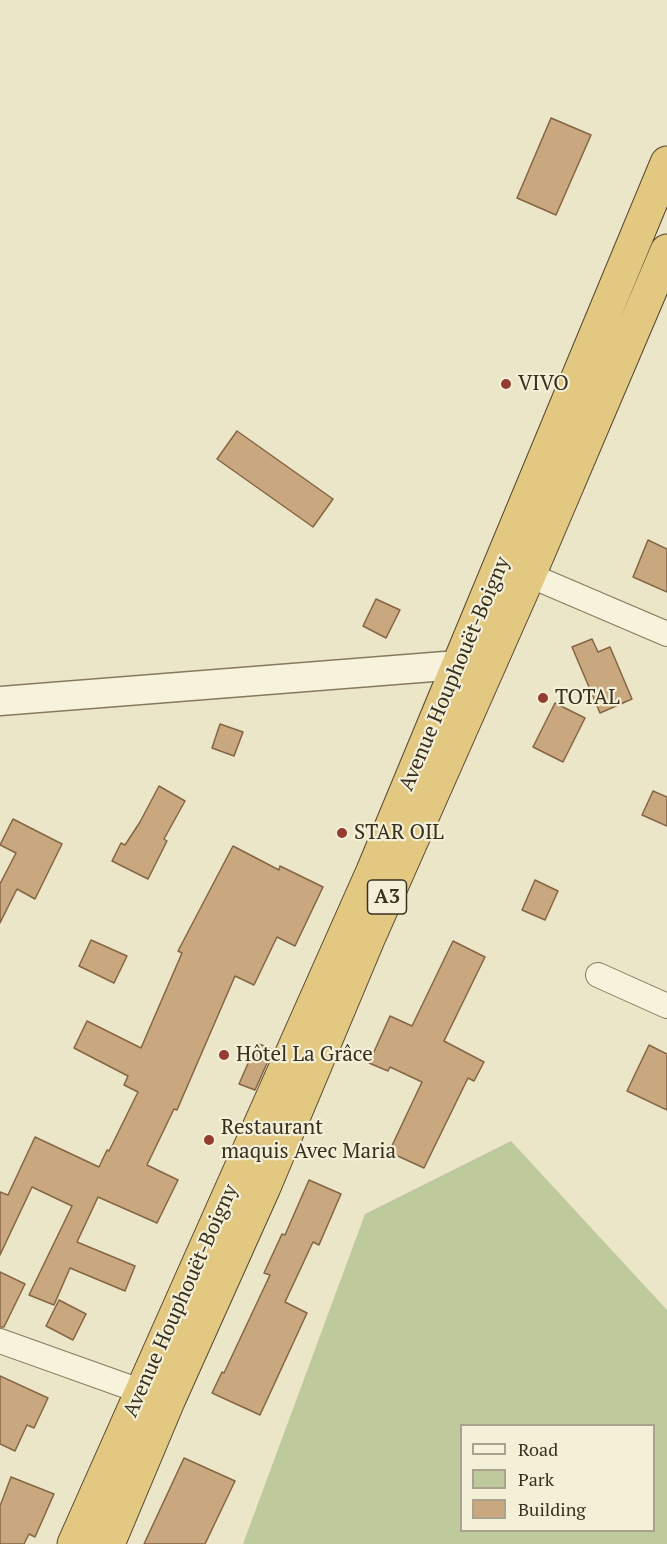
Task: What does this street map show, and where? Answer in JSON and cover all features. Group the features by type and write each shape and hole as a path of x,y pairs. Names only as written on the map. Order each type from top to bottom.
{"highway":[{"name":"Avenue Houphouët-Boigny","path":"108,1544 168,1401 264,1187 368,939 667,163"},
{"name":"Avenue Houphouët-Boigny","path":"74,1544 140,1391 365,889 473,667 529,575 667,251"}],"street":[{"path":"529,575 667,634"},
{"path":"0,701 473,667"},
{"path":"598,975 667,1006"},
{"path":"0,1341 140,1391"}],"green space":[{"path":"511,1141 667,1310 667,1544 243,1544 365,1214"}],"building":[{"path":"551,118 591,135 556,215 517,198"},
{"path":"237,431 333,499 313,527 217,459"},
{"path":"648,540 667,549 667,592 633,577"},
{"path":"376,599 400,610 386,638 363,626"},
{"path":"592,639 598,652 610,647 632,699 600,713 572,647"},
{"path":"555,703 585,718 563,762 533,747"},
{"path":"220,724 243,732 234,756 212,748"},
{"path":"159,786 185,801 164,839 167,841 148,879 112,861 121,843 125,845 140,822"},
{"path":"653,791 667,797 667,826 642,815"},
{"path":"13,819 62,844 35,899 17,889 0,923 0,884 16,853 0,845"},
{"path":"233,846 279,870 280,866 323,887 295,946 277,937 254,985 235,976 177,1110 174,1109 147,1165 178,1180 157,1223 98,1197 77,1242 135,1266 125,1291 70,1268 54,1305 29,1295 72,1206 32,1187 0,1255 0,1192 8,1195 35,1137 99,1167 138,1092 124,1085 128,1076 74,1048 87,1021 141,1048 182,953 178,951"},
{"path":"535,880 558,891 545,920 522,910"},
{"path":"91,940 127,956 114,983 79,966"},
{"path":"453,941 485,957 444,1041 484,1062 474,1081 468,1078 424,1168 389,1152 422,1082 390,1067 388,1071 369,1063 390,1016 412,1026"},
{"path":"257,1043 273,1050 255,1090 239,1084"},
{"path":"649,1045 667,1054 667,1110 627,1091"},
{"path":"309,1180 341,1194 319,1245 313,1242 285,1302 307,1313 260,1415 212,1393 222,1372 224,1373 270,1275 264,1273 282,1234 285,1235"},
{"path":"0,1272 25,1284 4,1327 0,1327"},
{"path":"59,1300 86,1314 73,1340 46,1326"},
{"path":"0,1376 48,1398 34,1428 27,1425 15,1451 0,1444"},
{"path":"184,1458 235,1481 205,1544 144,1544"},
{"path":"11,1477 54,1494 35,1537 29,1534 24,1544 0,1544 0,1506"}],"place":[{"name":"VIVO","path":"506,384"},
{"name":"TOTAL","path":"543,698"},
{"name":"STAR OIL","path":"342,833"},
{"name":"Hôtel La Grâce","path":"224,1055"},
{"name":"Restaurant maquis Avec Maria","path":"209,1140"}]}
